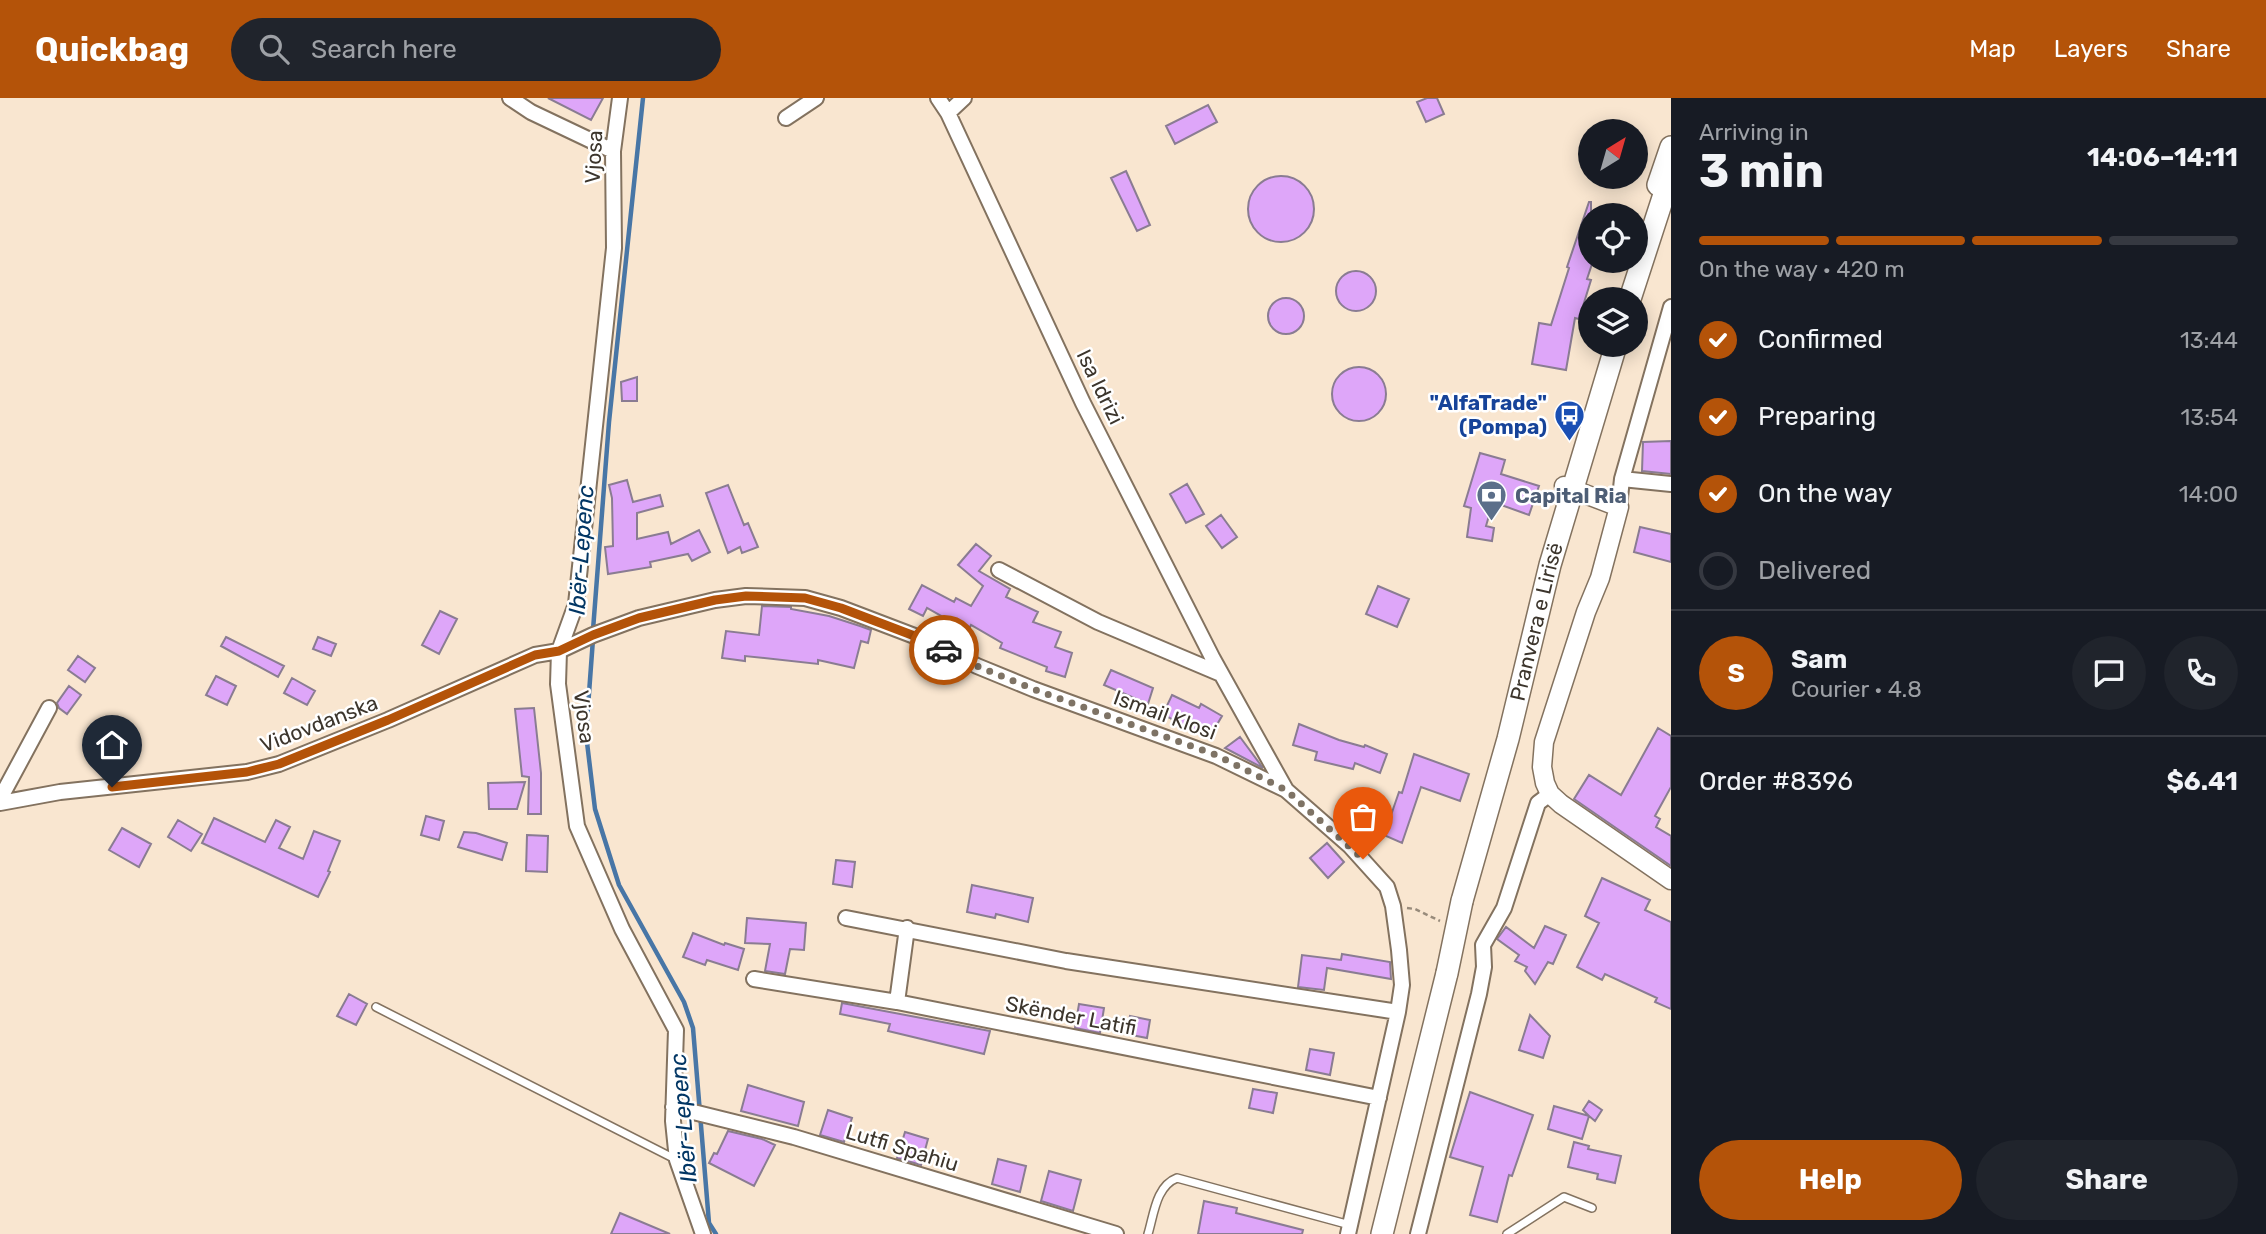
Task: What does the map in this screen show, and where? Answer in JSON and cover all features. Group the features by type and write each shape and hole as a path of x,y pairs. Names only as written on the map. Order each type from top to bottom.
{"main road":[{"path":"1648,215 1671,147"},
{"path":"1634,287 1671,173"},
{"name":"Pranvera e Lirisë","path":"1382,1234 1447,973 1462,901 1508,739 1604,357"},
{"name":"Pranvera e Lirisë","path":"1569,488 1612,357"}],"street":[{"path":"510,98 531,112 612,151"},
{"name":"Vjosa","path":"620,98 612,151 614,248 576,604 559,651 558,684 577,826 622,929 676,1030 673,1107 677,1160 703,1234"},
{"path":"786,118 816,98"},
{"name":"Isa Idrizi","path":"938,98 948,113 1083,403 1221,674 1286,790"},
{"path":"948,113 964,98"},
{"path":"1671,307 1622,479 1619,507 1600,578 1586,612 1544,742 1542,768 1550,794 1582,820 1671,880"},
{"path":"1622,479 1671,484"},
{"path":"1569,488 1619,507"},
{"path":"999,570 1098,622 1221,674"},
{"name":"Ismail Klosi","path":"559,651 639,618 715,600 746,596 805,598 841,608 925,640 977,666 1033,689 1216,755 1286,790 1350,846 1387,887 1393,906 1402,985 1349,1229"},
{"name":"Vidovdanska","path":"0,801 247,772 279,764 388,720 535,655 559,651"},
{"path":"0,801 49,708"},
{"path":"1418,1234 1479,993 1484,967 1483,945 1504,908 1538,803 1550,794"},
{"path":"846,918 1066,961 1398,1012"},
{"path":"897,1002 907,929"},
{"name":"Skënder Latifi","path":"754,979 897,1002 1379,1098"},
{"name":"Lutfi Spahiu","path":"673,1107 794,1137 1116,1234"}],"lane":[{"path":"376,1007 677,1160"},
{"path":"1148,1234 1161,1189 1177,1178 1349,1229"},
{"path":"1507,1234 1564,1198 1592,1208"}],"building":[{"path":"548,98 603,98 591,120"},
{"path":"1437,98 1444,114 1426,122 1417,102"},
{"path":"1208,105 1217,122 1175,144 1166,126"},
{"path":"1126,171 1150,225 1137,231 1111,178"},
{"path":"1275,176 1287,176 1299,181 1309,191 1314,209 1312,222 1299,237 1287,242 1275,242 1263,237 1253,227 1248,215 1248,203 1253,191 1263,181"},
{"path":"1578,234 1578,273 1589,273 1587,279 1591,280 1589,287 1578,287 1578,319 1575,318 1566,370 1532,364 1539,323 1551,325 1569,268 1567,267"},
{"path":"1356,271 1370,277 1376,291 1370,305 1356,311 1342,305 1336,291 1342,277"},
{"path":"1286,298 1299,303 1304,316 1299,329 1286,334 1273,329 1268,316 1273,303"},
{"path":"1359,367 1378,375 1386,394 1378,413 1359,421 1340,413 1332,394 1340,375"},
{"path":"637,377 637,401 622,401 621,382"},
{"path":"1671,441 1671,474 1642,471 1643,442"},
{"path":"1480,453 1505,460 1501,474 1539,486 1529,515 1493,502 1486,526 1494,528 1492,541 1467,537 1471,508 1464,506"},
{"path":"627,480 633,502 660,495 663,506 637,513 637,539 668,532 671,544 699,530 710,552 692,561 688,554 650,562 651,567 608,574 605,547 613,546 612,498 609,485"},
{"path":"1187,484 1204,514 1186,523 1170,494"},
{"path":"728,485 744,525 748,523 758,547 742,553 740,547 728,553 706,493"},
{"path":"1221,515 1237,537 1222,548 1206,526"},
{"path":"1640,527 1671,534 1671,562 1634,552"},
{"path":"976,544 991,556 979,571 1010,589 1006,597 1038,612 1033,622 1061,632 1055,647 1072,653 1065,677 1046,671 1047,667 1000,648 1002,643 971,625 968,631 927,608 923,616 909,609 922,585 954,602 956,598 971,606 983,586 958,565"},
{"path":"1378,586 1409,599 1397,627 1366,614"},
{"path":"762,606 791,607 860,626 871,630 868,643 861,641 854,668 818,660 818,664 745,656 745,661 722,658 726,631 759,635"},
{"path":"440,611 457,619 439,654 422,645"},
{"path":"226,637 284,666 278,677 221,646"},
{"path":"318,637 336,644 331,656 313,649"},
{"path":"78,656 95,668 85,682 68,670"},
{"path":"1111,670 1153,688 1148,704 1104,685"},
{"path":"216,676 236,686 227,705 206,695"},
{"path":"292,678 315,691 307,705 284,693"},
{"path":"69,686 81,695 67,714 57,703"},
{"path":"1172,695 1199,708 1201,704 1222,716 1209,738 1163,714"},
{"path":"534,708 541,773 541,814 528,814 529,777 522,776 515,709"},
{"path":"1299,724 1339,740 1364,747 1365,745 1387,754 1380,773 1355,763 1353,769 1315,760 1317,752 1293,745"},
{"path":"1658,728 1671,736 1671,787 1655,816 1660,819 1656,827 1671,836 1671,866 1574,799 1589,775 1621,795"},
{"path":"1240,737 1263,768 1225,748"},
{"path":"1414,754 1469,774 1460,801 1421,787 1402,843 1370,829 1376,815 1389,821 1399,792 1402,793"},
{"path":"525,782 517,809 489,809 488,783"},
{"path":"426,816 444,821 439,840 421,835"},
{"path":"214,818 265,842 276,820 290,827 279,848 303,859 314,831 340,841 318,897 202,843"},
{"path":"178,820 202,834 191,851 168,837"},
{"path":"122,828 151,844 139,867 109,850"},
{"path":"464,832 507,843 502,860 458,847"},
{"path":"527,835 548,836 547,872 526,871"},
{"path":"1327,843 1344,862 1328,878 1310,858"},
{"path":"836,860 855,862 852,887 833,884"},
{"path":"1602,878 1650,900 1645,910 1671,922 1671,1009 1655,1002 1657,998 1605,974 1602,980 1577,967 1599,923 1585,916"},
{"path":"972,885 1033,898 1028,922 996,914 995,918 967,912"},
{"path":"747,918 806,923 804,950 790,949 785,974 765,971 770,944 745,943"},
{"path":"1545,926 1566,935 1553,964 1548,962 1535,984 1525,971 1527,967 1515,961 1519,955 1497,939 1506,927 1534,948"},
{"path":"693,933 724,945 725,943 744,949 738,970 707,960 705,965 683,957"},
{"path":"1342,954 1390,962 1391,979 1327,968 1324,990 1298,987 1302,955 1341,960"},
{"path":"349,994 367,1004 356,1025 337,1016"},
{"path":"842,1003 990,1031 984,1054 888,1031 890,1024 840,1014"},
{"path":"1079,1004 1104,1008 1100,1033 1075,1028"},
{"path":"1530,1015 1550,1036 1543,1058 1519,1050"},
{"path":"1130,1016 1150,1020 1147,1038 1126,1034"},
{"path":"1310,1049 1334,1053 1330,1075 1306,1070"},
{"path":"748,1085 804,1102 798,1126 741,1111"},
{"path":"1253,1089 1277,1093 1273,1113 1249,1108"},
{"path":"1470,1092 1533,1115 1512,1176 1509,1175 1497,1222 1470,1215 1483,1167 1450,1157"},
{"path":"1589,1101 1602,1110 1595,1121 1583,1110"},
{"path":"1554,1106 1589,1116 1582,1139 1548,1129"},
{"path":"828,1110 852,1118 844,1142 820,1135"},
{"path":"728,1131 775,1145 754,1186 709,1163 714,1153 717,1154"},
{"path":"905,1132 928,1139 921,1165 897,1158"},
{"path":"1574,1142 1589,1146 1588,1149 1621,1156 1615,1183 1597,1179 1598,1174 1568,1167"},
{"path":"998,1159 1026,1166 1020,1192 992,1184"},
{"path":"1049,1171 1081,1180 1073,1211 1041,1201"},
{"path":"1204,1201 1237,1208 1236,1213 1303,1230 1302,1234 1198,1234"},
{"path":"620,1213 670,1234 611,1234"}],"waterway":[{"name":"Ibër-Lepenc","path":"593,630 609,422 643,98"},
{"name":"Ibër-Lepenc","path":"593,639 586,734 595,809 619,885 684,1002 693,1028 709,1223 716,1234"}],"way so far":[{"path":"944,650 1033,689 1216,755 1286,790 1363,859"}],"place":[{"name":"\"AlfaTrade\" (Pompa)","path":"1570,442"},
{"name":"Capital Ria","path":"1492,523"}],"route":[{"path":"112,787 247,772 279,764 388,720 535,655 559,651 639,618 715,600 746,596 805,598 841,608 944,650"}]}
